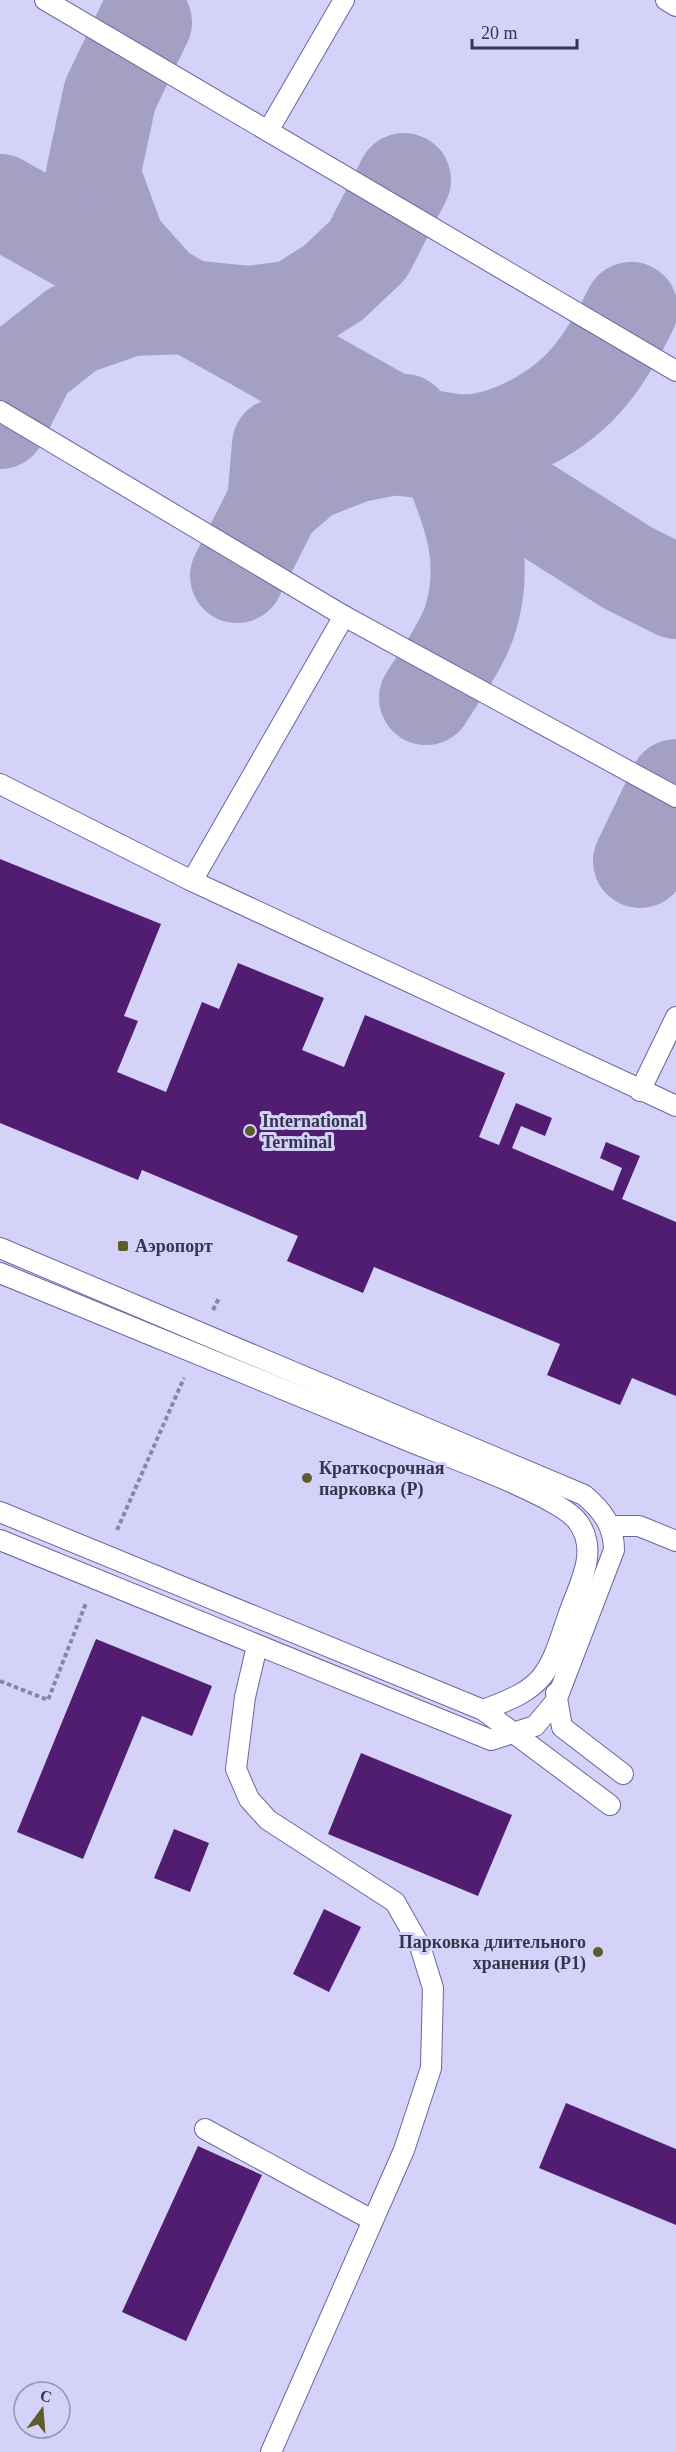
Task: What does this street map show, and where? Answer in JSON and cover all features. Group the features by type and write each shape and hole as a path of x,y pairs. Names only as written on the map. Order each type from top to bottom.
{"lane":[{"path":"45,0 390,205 676,371"},
{"path":"268,131 344,0"},
{"path":"666,0 676,6"},
{"path":"0,411 344,616 676,796"},
{"path":"192,881 344,616"},
{"path":"0,784 192,881 390,971 640,1091 676,1106"},
{"path":"640,1091 676,1017"},
{"path":"0,1248 204,1332 584,1495 599,1509 610,1526 614,1542 612,1559 556,1701 535,1726 491,1740"},
{"path":"0,1273 480,1470 565,1508 580,1524 585,1536 587,1562 554,1660 538,1683 518,1698 483,1710"},
{"path":"0,1512 483,1710 610,1805"},
{"path":"610,1526 639,1526 676,1541"},
{"path":"0,1540 257,1646 491,1740 547,1760"},
{"path":"257,1646 245,1697 236,1769 249,1799 268,1820 395,1902 420,1946 433,1988 431,2068 404,2150 271,2452"},
{"path":"554,1660 556,1701 562,1727 623,1774"},
{"path":"205,2129 372,2220"}],"path":[{"path":"204,1332 219,1298"},
{"path":"106,1557 195,1353"},
{"path":"0,1681 48,1700 96,1579"}],"building":[{"name":"International Terminal","path":"0,859 161,924 124,1016 138,1021 117,1072 166,1092 202,1002 219,1009 238,963 324,998 302,1050 344,1067 365,1015 505,1073 479,1137 499,1145 516,1103 552,1118 545,1136 521,1126 512,1148 613,1191 622,1168 600,1158 606,1142 640,1156 622,1199 676,1222 676,1396 632,1378 620,1405 547,1375 560,1344 374,1267 363,1293 287,1261 298,1236 142,1170 138,1180 0,1123"},
{"path":"96,1639 212,1686 192,1736 142,1716 83,1859 17,1832"},
{"path":"361,1753 512,1815 478,1896 328,1834"},
{"path":"174,1829 209,1843 190,1892 154,1878"},
{"path":"324,1909 361,1927 329,1992 293,1974"},
{"path":"566,2103 676,2149 676,2225 539,2168"},
{"path":"198,2146 262,2175 186,2341 122,2312"}],"taxiway":[{"path":"145,22 110,95 93,174 119,245 160,291"},
{"path":"0,422 30,363 73,329 130,309 189,307 249,313 295,307 333,283 368,250 404,180"},
{"path":"0,201 416,434 628,568 676,592"},
{"path":"404,421 424,436 468,441 508,433 528,424 564,401 580,387 604,357 631,309"},
{"path":"237,576 274,503 279,445"},
{"path":"274,503 308,474 354,456 394,448 446,454 468,514 477,553 478,574 476,595 468,627 426,698"},
{"path":"640,861 676,786"}],"place":[{"name":"International Terminal","path":"250,1131"},
{"name":"Аэропорт","path":"123,1246"},
{"name":"Краткосрочная парковка (P)","path":"307,1478"},
{"name":"Парковка длительного хранения (P1)","path":"598,1952"}]}
